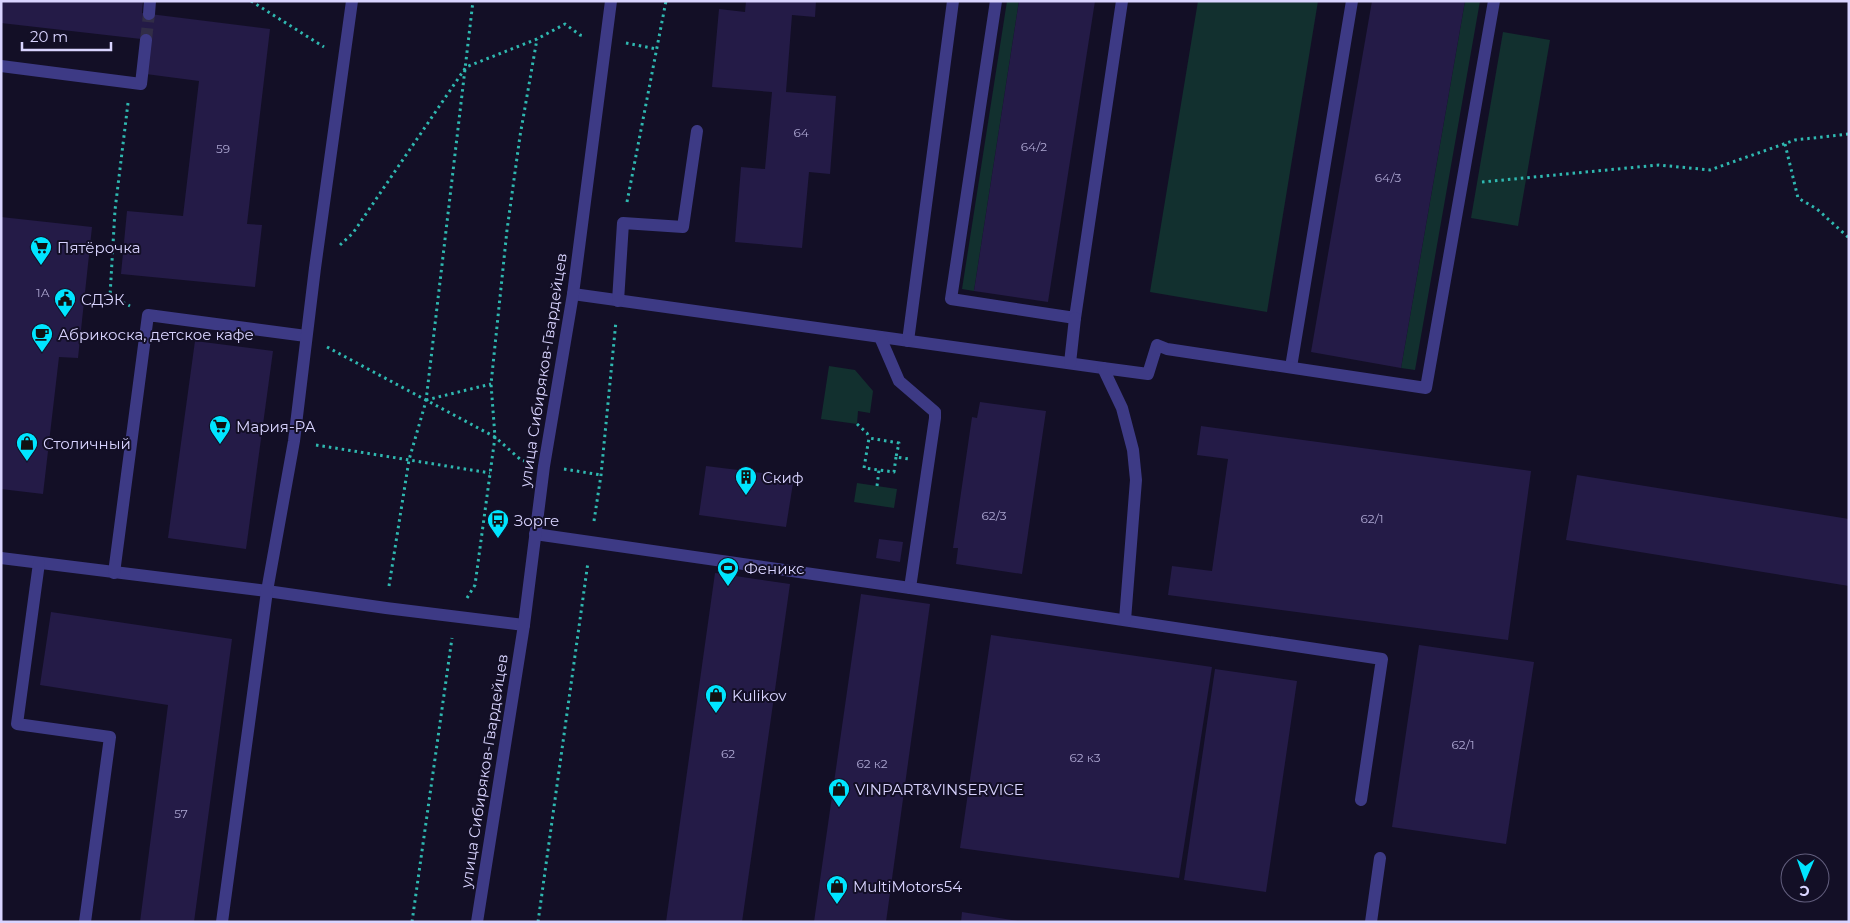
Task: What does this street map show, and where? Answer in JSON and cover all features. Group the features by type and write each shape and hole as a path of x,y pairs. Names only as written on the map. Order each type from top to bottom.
{"street":[{"path":"222,922 267,591 294,441 306,336 352,1"},
{"name":"улица Сибиряков-Гвардейцев","path":"477,922 524,625 544,466 573,294 611,1"},
{"path":"908,341 953,1"},
{"path":"996,1 951,299 1075,318"},
{"path":"1070,363 1122,1"},
{"path":"1291,367 1352,1"},
{"path":"573,294 1148,374 1157,345 1426,388 1494,1"},
{"path":"1,66 141,84 146,40"},
{"path":"618,301 623,223 683,227 697,131"},
{"path":"114,572 148,315 306,336"},
{"path":"880,337 899,380 935,412 910,588"},
{"path":"1103,368 1122,408 1134,450 1136,480 1125,620"},
{"path":"535,534 1382,659 1360,800"},
{"path":"1,558 524,625"},
{"path":"39,562 17,724 110,737 85,922"},
{"path":"1371,922 1380,858"}],"path":[{"path":"251,1 344,60"},
{"path":"386,608 409,460 426,400 473,1"},
{"path":"623,223 666,1"},
{"path":"315,268 353,233 466,67 537,39 565,24 580,35 657,49"},
{"path":"412,922 455,616 475,585 495,438 491,384 507,230 520,136 537,39"},
{"path":"131,84 115,210 110,296 148,315"},
{"path":"1462,184 1660,165 1710,170 1795,140 1849,134"},
{"path":"1784,144 1798,198 1817,209 1849,238"},
{"path":"538,922 601,475 618,301"},
{"path":"306,336 495,438 521,460 544,466 601,475"},
{"path":"426,400 491,384"},
{"path":"856,424 867,433 869,438 864,468 894,472 899,443 869,438"},
{"path":"294,441 490,473"},
{"path":"896,457 929,462"},
{"path":"877,486 879,470"}],"green space":[{"path":"1007,1 1019,1 974,291 962,289"},
{"path":"1198,1 1318,1 1267,312 1150,292"},
{"path":"1465,1 1480,1 1415,370 1401,368"},
{"path":"1503,32 1550,40 1518,226 1471,218"},
{"path":"829,366 855,370 873,391 870,413 858,411 857,424 821,419"},
{"path":"857,483 897,489 894,508 854,502"}],"building":[{"path":"1,1 143,1 142,13 270,29 247,224 262,225 255,287 121,274 127,211 183,216 199,81 146,74 150,40 1,23"},
{"path":"746,1 816,1 815,17 792,15 786,92 836,96 830,174 809,172 802,248 735,242 741,167 765,169 772,92 712,87 719,9 745,12"},
{"path":"1019,1 1095,1 1048,302 974,291"},
{"path":"1372,1 1465,1 1401,368 1311,352"},
{"path":"1,217 92,227 78,358 59,357 43,494 1,489"},
{"name":"Мария-РА","path":"195,341 273,351 246,549 168,538"},
{"path":"980,402 1046,411 1022,574 956,564 958,548 953,548 972,417 977,418"},
{"path":"1201,426 1531,471 1508,640 1168,595 1172,566 1212,571 1228,459 1197,455"},
{"name":"Скиф","path":"706,466 794,477 786,527 699,515"},
{"path":"1577,475 1849,519 1849,586 1566,540"},
{"path":"879,539 903,542 900,562 876,558"},
{"path":"715,573 790,584 742,922 666,922"},
{"path":"861,594 930,604 886,922 814,922"},
{"path":"51,612 232,639 194,922 140,922 168,705 40,685"},
{"path":"991,635 1212,667 1179,878 960,848"},
{"path":"1419,645 1534,662 1506,844 1392,827"},
{"path":"1215,669 1297,681 1266,892 1184,880"},
{"path":"962,912 1018,921 1018,922 961,922"}],"tunnel":[{"path":"146,40 149,14"}],"place":[{"name":"Пятёрочка","path":"41,266"},
{"name":"СДЭК","path":"65,318"},
{"name":"Абрикоска, детское кафе","path":"42,353"},
{"name":"Мария-РА","path":"220,445"},
{"name":"Столичный","path":"27,462"},
{"name":"Скиф","path":"746,496"},
{"name":"Зорге","path":"498,539"},
{"name":"Феникс","path":"728,587"},
{"name":"Kulikov","path":"716,714"},
{"name":"VINPART&VINSERVICE","path":"839,808"},
{"name":"MultiMotors54","path":"837,905"}]}
